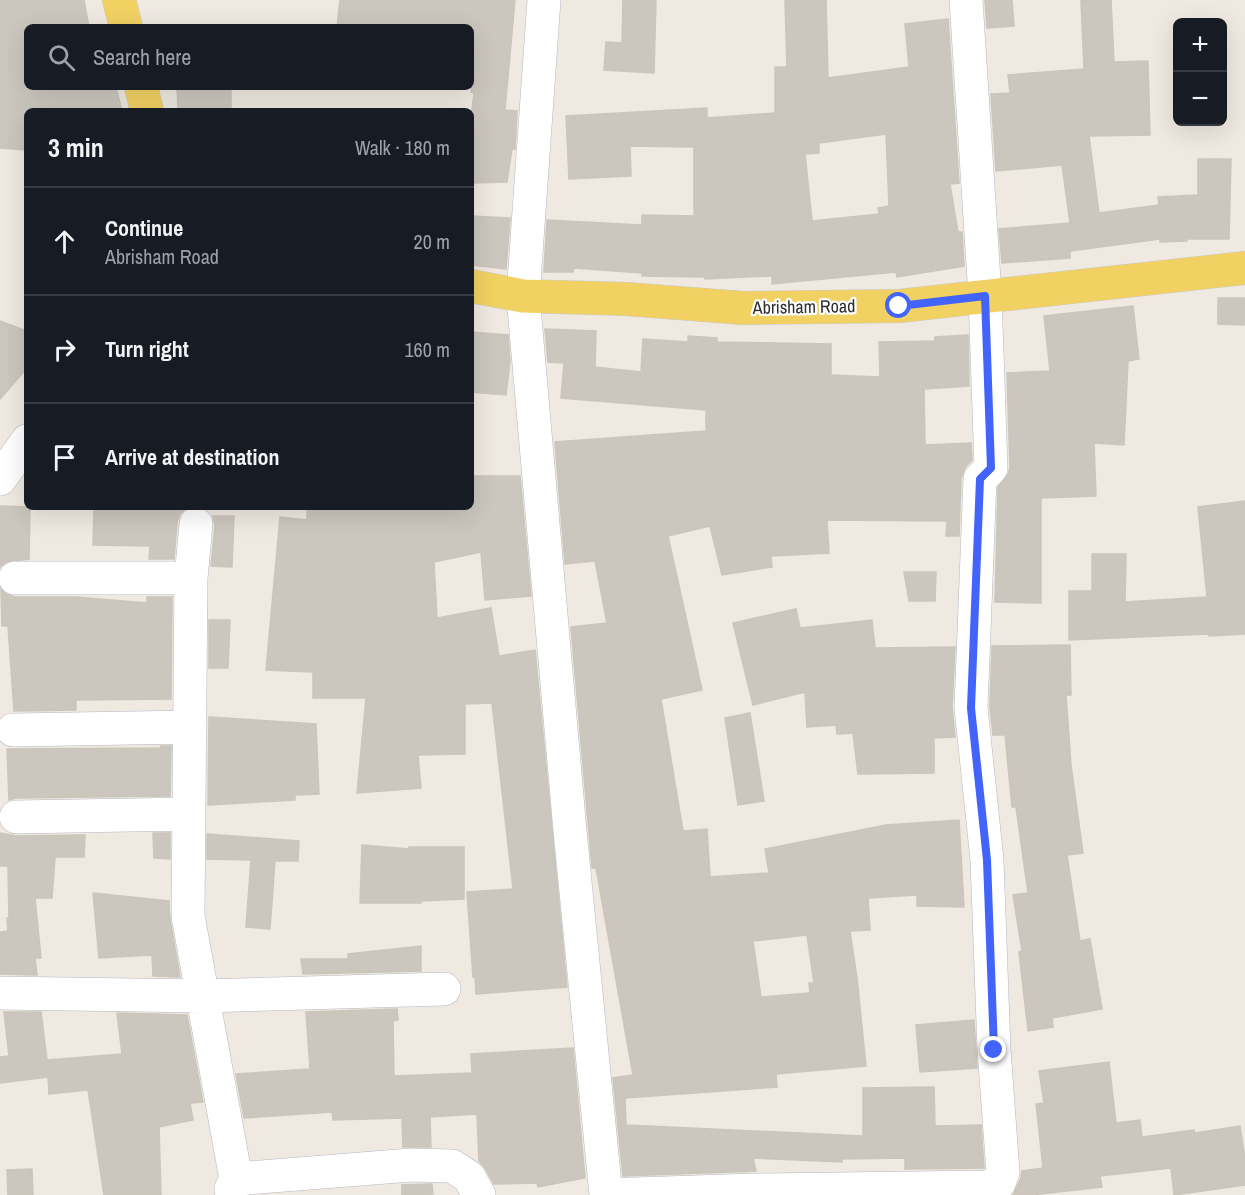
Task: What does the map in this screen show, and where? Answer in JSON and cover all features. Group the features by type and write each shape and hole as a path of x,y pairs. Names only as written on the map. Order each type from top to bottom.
{"main road":[{"path":"119,0 125,24"},
{"path":"142,90 146,108"},
{"name":"Abrisham Road","path":"474,287 523,296 626,298 743,308 899,306 1245,268"}],"street":[{"path":"544,0 523,296 571,843 606,1195 754,1190 987,1187 999,1183 1003,1172 994,1050 987,860 971,708 980,479 991,468 985,296 966,0"},
{"path":"0,479 24,445"},
{"path":"196,524 191,578 188,916 234,1187 411,1165 452,1166 469,1177 479,1195"},
{"path":"15,578 191,578"},
{"path":"13,730 190,727"},
{"path":"16,817 189,814"},
{"path":"0,993 203,996 444,989"}],"building":[{"path":"0,0 84,0 88,24 24,24 24,90 117,90 121,108 24,108 24,150 0,148"},
{"path":"340,0 515,0 505,110 517,111 515,149 512,149 507,182 474,183 474,108 472,108 474,93 471,90 474,90 474,24 337,24"},
{"path":"623,0 656,0 654,73 604,70 606,42 622,43"},
{"path":"785,0 826,0 828,78 909,67 905,24 948,19 959,183 950,184 958,232 962,232 964,266 897,277 896,272 772,284 772,276 705,279 705,277 642,276 642,273 574,268 573,272 544,272 547,220 642,225 642,215 694,216 694,147 630,146 631,176 569,179 566,116 707,108 707,118 775,113 775,67 787,67","holes":["886,134 889,206 878,208 879,214 812,221 805,154 819,153 819,143"]},
{"path":"985,0 1012,0 1014,26 987,28"},
{"path":"1081,0 1111,0 1114,62 1148,61 1150,135 1089,136 1099,213 1159,205 1158,197 1198,195 1198,159 1231,159 1229,239 1186,239 1187,241 1160,242 1160,239 1070,251 1070,258 1002,263 999,229 1070,223 1062,165 996,171 991,94 1010,93 1008,75 1084,69"},
{"path":"177,90 231,90 231,108 178,108"},
{"path":"474,216 510,218 506,269 474,265"},
{"path":"1218,298 1245,298 1244,325 1218,324"},
{"path":"1133,306 1139,359 1128,361 1124,445 1094,443 1096,496 1041,498 1041,603 995,602 998,487 1008,475 1010,467 1007,373 1050,371 1044,316"},
{"path":"0,321 24,330 24,371 0,399"},
{"path":"545,329 596,331 595,367 641,372 643,339 688,342 688,336 717,338 717,342 831,344 831,375 880,377 879,342 935,341 935,337 968,335 969,386 924,389 925,445 971,443 972,460 966,466 961,478 959,536 946,536 947,521 827,520 829,553 771,556 772,567 722,575 710,526 668,536 702,690 661,699 683,831 707,829 710,877 769,873 765,849 886,825 959,820 964,907 917,906 917,895 868,898 870,930 850,931 866,1066 776,1074 777,1087 625,1098 626,1125 863,1136 863,1088 934,1087 935,1126 981,1125 984,1168 905,1169 905,1158 842,1159 842,1162 753,1158 756,1171 623,1176 613,1078 633,1075 596,868 592,868 571,627 607,623 595,561 565,564 555,442 706,431 706,410 561,398 564,363 548,362","holes":["807,935 814,983 809,983 810,993 761,997 753,941"]},
{"path":"474,332 508,335 510,361 506,395 474,392"},
{"path":"474,476 520,476 531,596 485,600 481,552 434,562 437,618 491,608 499,656 535,650 567,987 476,994 467,892 513,889 492,703 465,704 465,754 418,755 421,788 357,793 366,698 313,698 313,672 266,670 280,517 307,520 307,510 474,510"},
{"path":"1245,501 1245,634 1069,640 1069,591 1092,591 1092,554 1126,554 1125,602 1207,597 1198,507"},
{"path":"0,506 24,507 24,510 30,510 29,559 6,562 0,567"},
{"path":"94,510 184,510 177,522 174,559 149,559 150,546 93,545"},
{"path":"213,516 234,516 232,567 211,566 215,526"},
{"path":"904,572 936,572 935,601 909,601"},
{"path":"1,589 6,594 15,597 76,597 147,603 147,597 172,597 171,699 76,700 76,710 14,711 8,626 2,626"},
{"path":"796,609 800,628 872,620 875,648 955,647 952,707 955,737 934,738 934,773 858,774 853,733 837,734 836,725 807,727 805,692 753,705 733,623"},
{"path":"209,620 230,620 228,668 209,668"},
{"path":"1070,645 1071,695 1066,695 1071,765 1083,853 1067,855 1080,941 1090,939 1102,1009 1052,1018 1053,1027 1028,1031 1019,952 1022,951 1013,895 1028,893 1016,807 1012,807 1005,735 993,735 990,707 992,646"},
{"path":"750,713 764,801 738,805 725,718"},
{"path":"209,717 316,724 319,794 295,795 295,800 208,805"},
{"path":"161,746 171,746 170,796 16,798 9,800 7,749 161,748"},
{"path":"0,833 16,836 85,835 84,857 55,857 52,898 35,898 41,958 35,958 37,975 0,974 0,932 8,931 7,918 9,918 8,866 0,866"},
{"path":"153,833 170,833 170,859 154,858"},
{"path":"207,834 299,841 298,861 275,861 270,929 246,927 251,860 207,859"},
{"path":"362,845 409,849 409,847 464,847 464,899 421,901 421,903 360,903"},
{"path":"93,893 169,901 180,977 153,976 152,955 99,958"},
{"path":"421,946 421,971 303,974 301,959 348,959 348,954"},
{"path":"397,1009 398,1020 393,1021 394,1076 472,1073 471,1054 573,1048 585,1178 538,1187 537,1183 494,1184 479,1161 477,1114 430,1117 431,1147 403,1147 402,1118 333,1120 332,1112 244,1118 236,1074 310,1069 306,1012"},
{"path":"4,1012 41,1012 47,1060 122,1054 117,1013 187,1015 203,1102 190,1103 193,1120 159,1127 161,1195 104,1195 88,1090 49,1094 48,1077 0,1083 0,1057 9,1056"},
{"path":"974,1020 977,1068 920,1072 916,1025"},
{"path":"1109,1062 1116,1123 1140,1120 1142,1137 1194,1130 1195,1133 1240,1126 1245,1159 1245,1185 1174,1195 1171,1168 1100,1176 1102,1187 1013,1195 1022,1171 1043,1168 1036,1104 1044,1103 1039,1071"},
{"path":"32,1169 33,1195 8,1195 7,1170"},
{"path":"432,1184 433,1194 402,1195 402,1185"}],"route":[{"path":"899,306 985,296 991,468 980,479 971,708 987,860 994,1050"}]}
